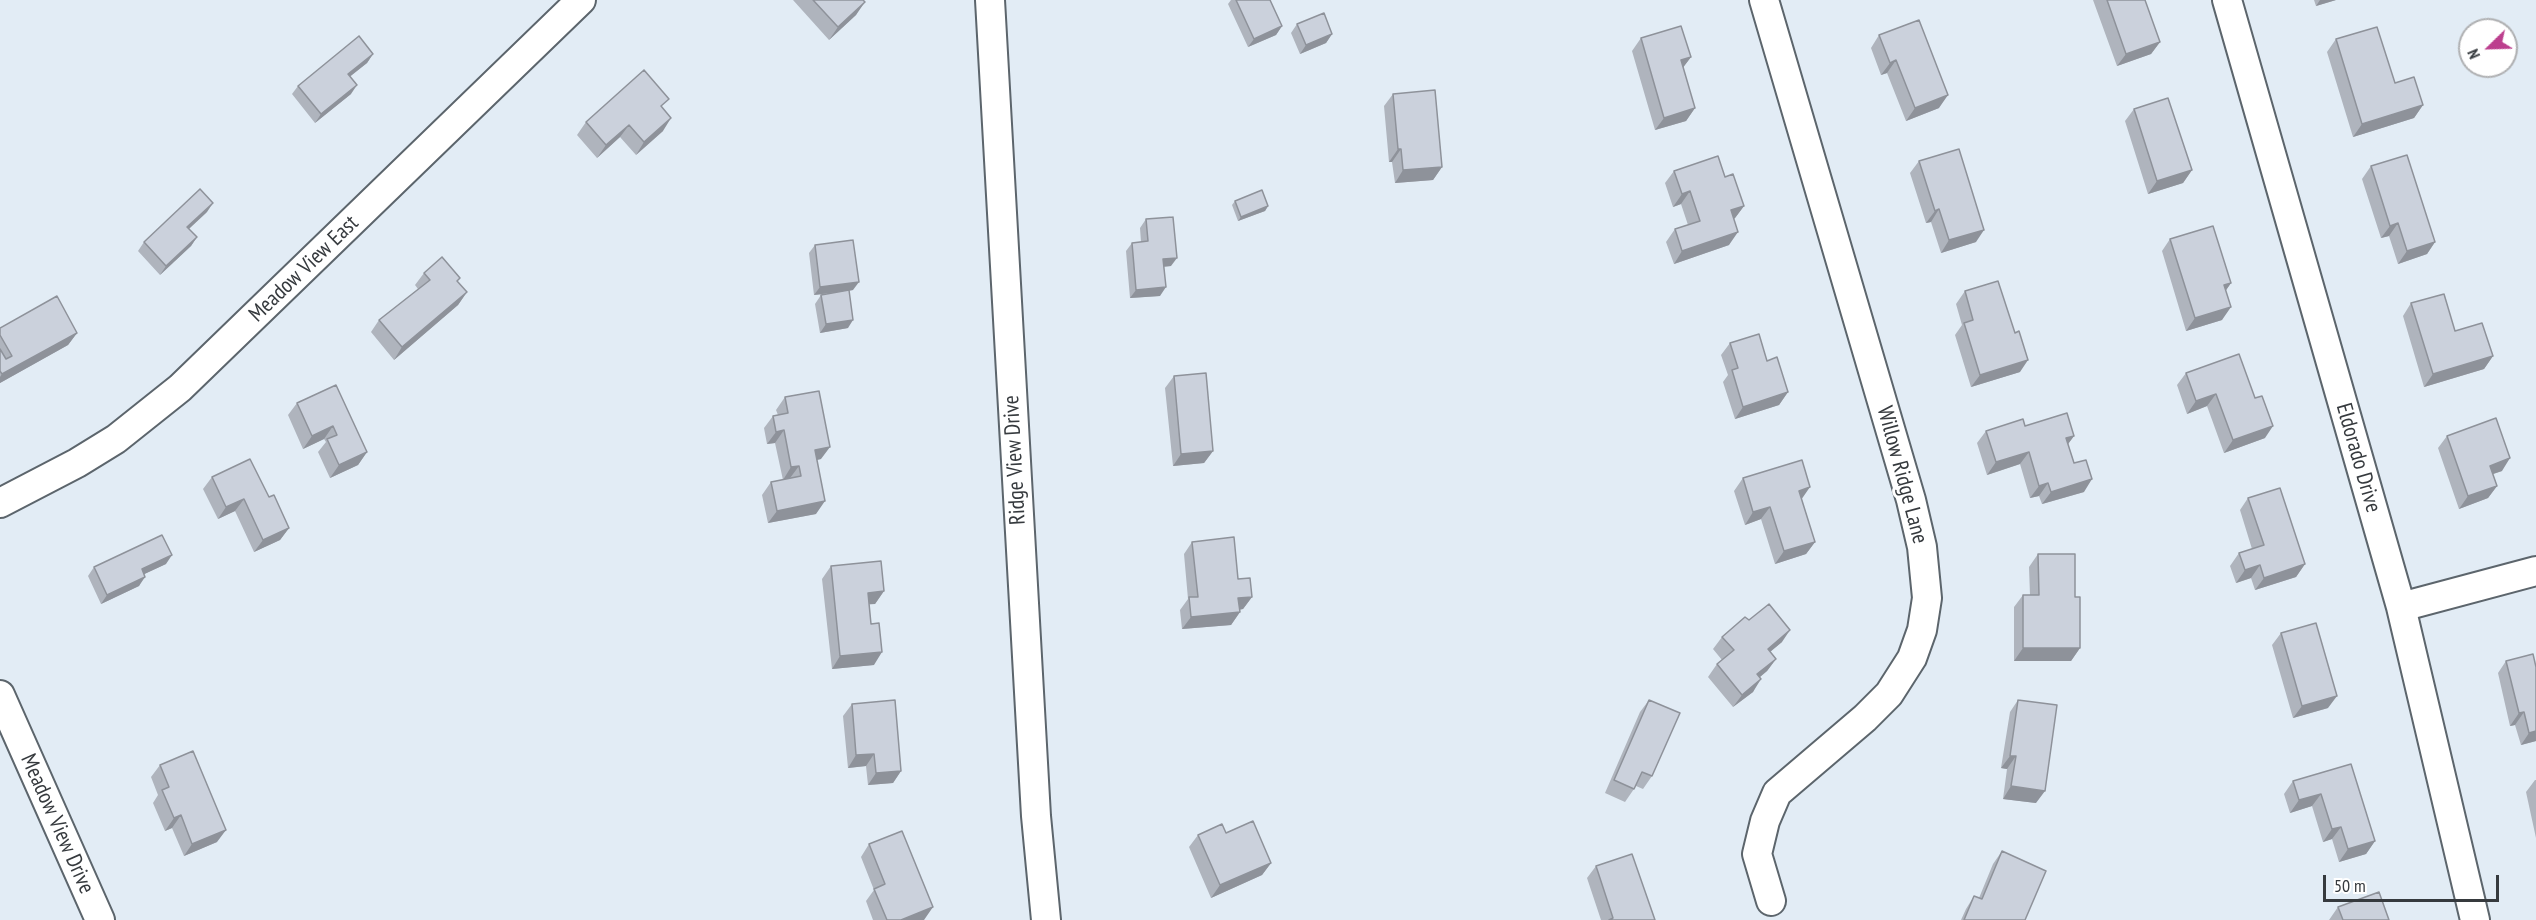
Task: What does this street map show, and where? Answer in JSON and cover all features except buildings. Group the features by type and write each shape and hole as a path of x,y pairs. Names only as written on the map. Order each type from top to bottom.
{"street":[{"name":"Meadow View East","path":"0,503 69,468 116,439 180,388 581,0"},
{"name":"Ridge View Drive","path":"990,0 1035,804 1046,920"},
{"name":"Willow Ridge Lane","path":"1764,0 1911,500 1922,547 1927,598 1922,630 1912,658 1889,694 1865,718 1777,793 1765,821 1757,854 1771,901"},
{"name":"Eldorado Drive","path":"2227,0 2401,607 2475,920"},
{"path":"2401,607 2536,571"},
{"name":"Meadow View Drive","path":"0,695 100,920"}]}
